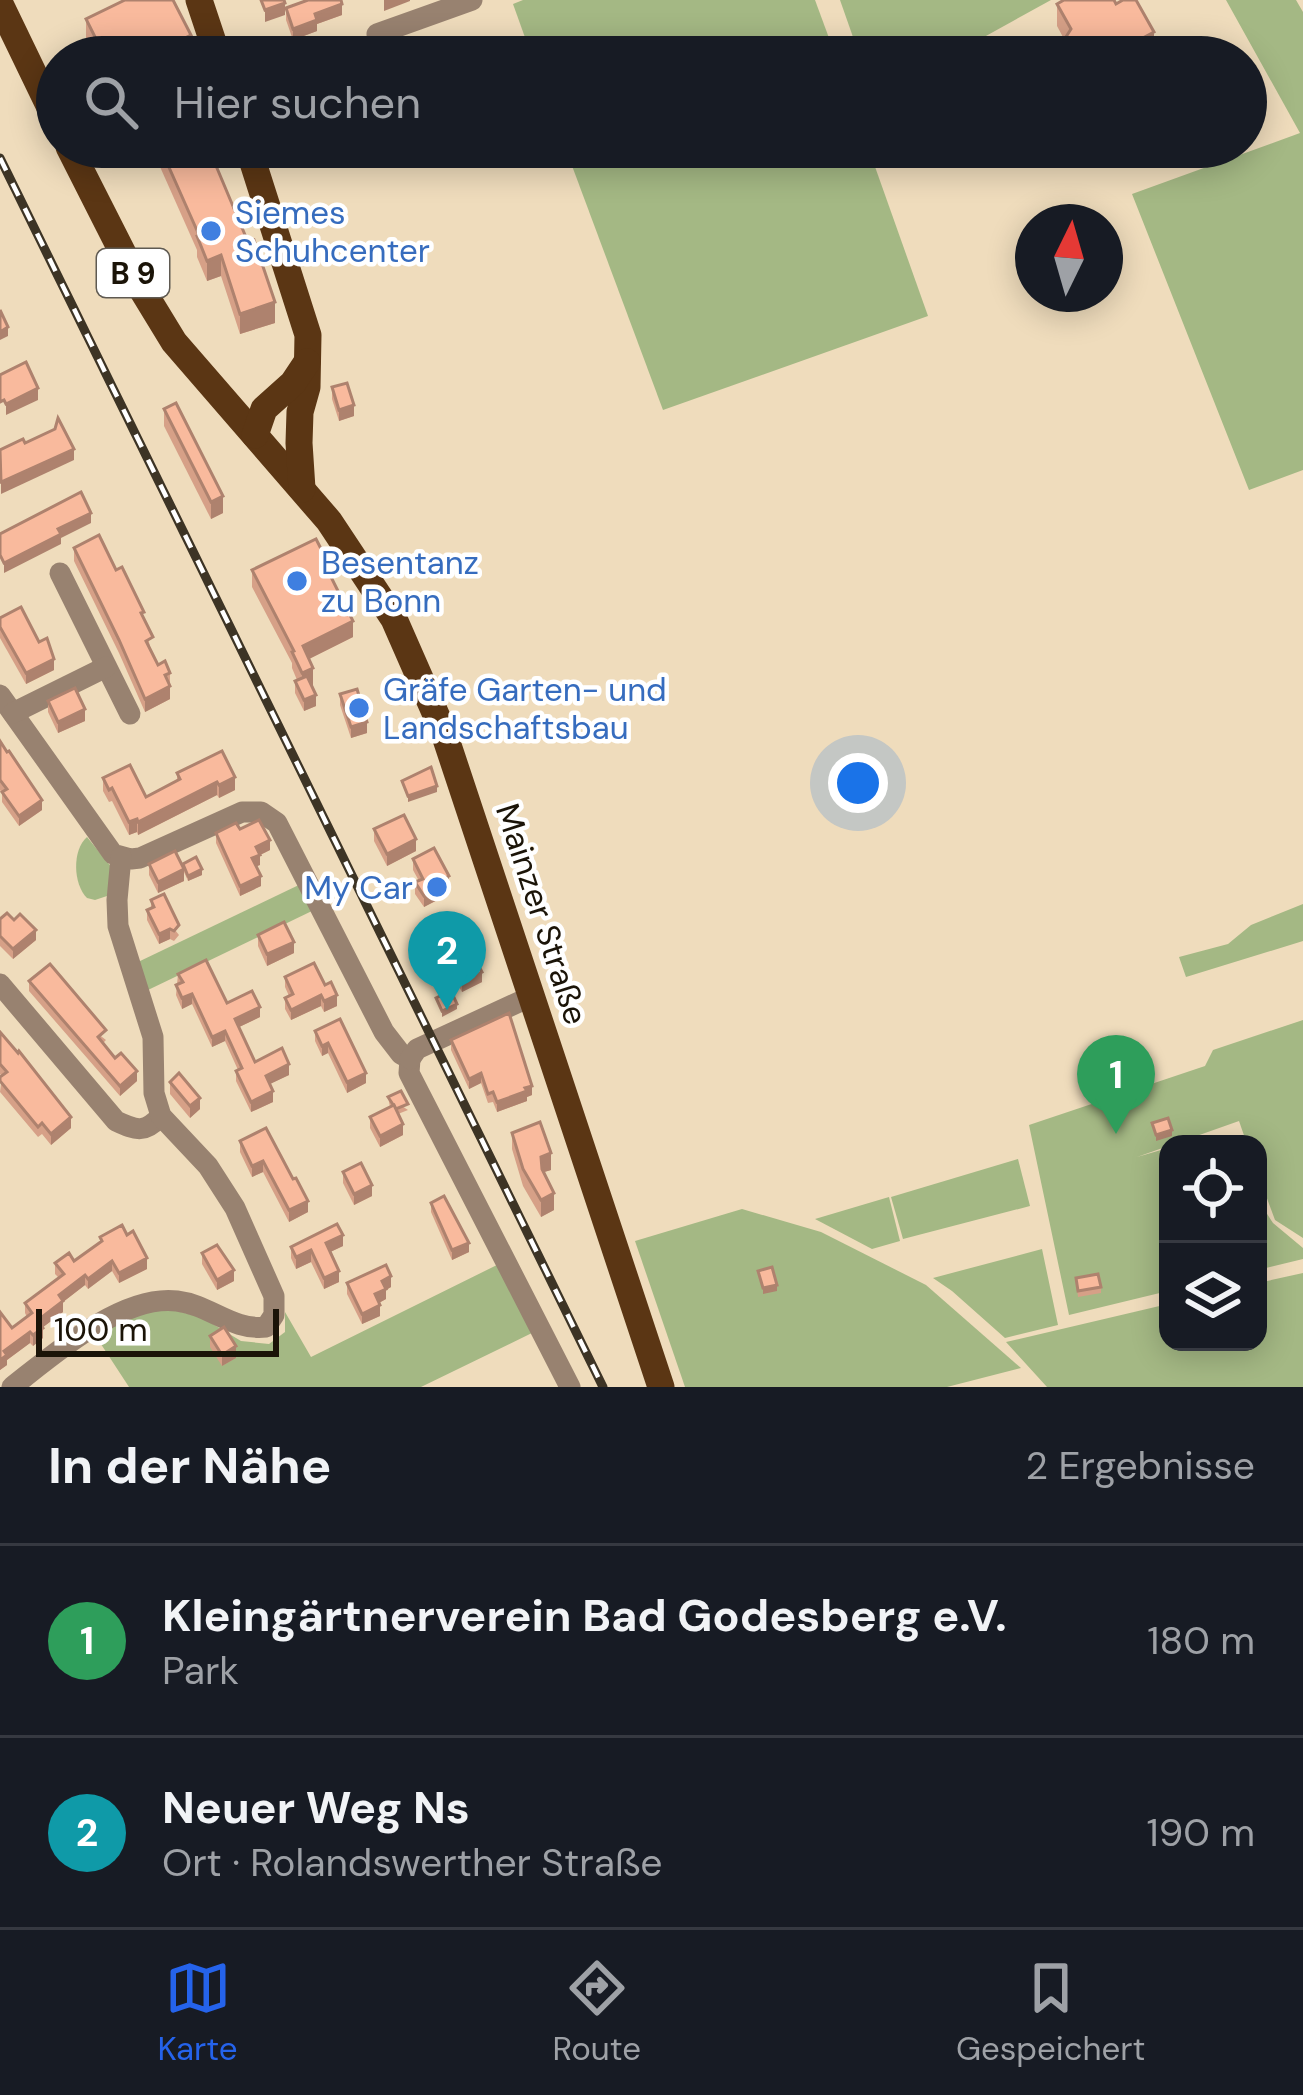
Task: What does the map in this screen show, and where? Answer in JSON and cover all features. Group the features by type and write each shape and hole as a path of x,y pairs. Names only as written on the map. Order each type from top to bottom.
{"main road":[{"path":"200,0 211,36"},
{"path":"0,4 36,79"},
{"name":"B 9","path":"80,168 174,342 254,435"},
{"path":"255,168 308,335 307,387 298,443 302,489"},
{"path":"254,435 264,409 293,383 307,362"},
{"path":"254,435 280,428 300,412"},
{"name":"Mainzer Straße","path":"254,435 356,557 394,619 421,676 661,1387"}],"street":[{"path":"377,34 472,0"},
{"path":"60,574 130,714"},
{"path":"106,667 6,704 104,845 112,854 140,858 242,812 261,812 277,823 384,1032 410,1059"},
{"path":"12,1387 120,1311 151,1302 176,1300 249,1329 266,1327 274,1315 274,1297 236,1208 208,1166 161,1116 154,1093 153,1037 118,926 122,857"},
{"path":"0,984 116,1120 134,1130 151,1126 161,1116"},
{"path":"532,996 417,1048 409,1072 568,1383"}],"green space":[{"path":"523,0 815,0 828,36 524,36 513,4"},
{"path":"840,0 1051,0 986,36 853,36"},
{"path":"1226,0 1296,0 1303,12 1303,470 1249,490 1132,194 1204,168 1267,168 1267,145 1300,133 1267,74 1267,36 1246,36"},
{"path":"573,168 875,168 928,316 663,410"},
{"path":"87,837 113,869 107,896 95,900 82,892 77,876 79,850"},
{"path":"303,883 316,909 148,990 138,962"},
{"path":"1303,904 1303,941 1186,977 1179,957 1228,944 1251,925"},
{"path":"1303,1020 1303,1238 1275,1220 1267,1198 1267,1135 1244,1135 1239,1121 1199,1135 1159,1135 1159,1149 1137,1157 1159,1151 1159,1293 1069,1315 1029,1125 1205,1066 1213,1050"},
{"path":"1018,1159 1030,1206 903,1239 891,1197"},
{"path":"889,1197 900,1241 872,1249 815,1219"},
{"path":"742,1209 821,1232 926,1285 1021,1368 947,1387 685,1387 635,1241"},
{"path":"1267,1214 1303,1248 1303,1259 1267,1268"},
{"path":"1042,1249 1058,1325 1005,1338 933,1278"},
{"path":"503,1262 536,1331 421,1387 129,1387 97,1338 126,1316 161,1307 201,1317 241,1341 269,1344 285,1332 285,1312 311,1357"},
{"path":"1303,1273 1303,1387 1047,1387 1006,1342 1159,1306 1159,1351 1267,1351 1267,1281"}],"building":[{"path":"125,0 173,0 191,35 94,36 86,19"},
{"path":"261,0 284,0 285,3 265,10"},
{"path":"308,0 341,0 342,4 293,29 286,8"},
{"path":"1064,0 1114,0 1116,4 1136,0 1154,32 1146,36 1067,36 1071,29 1057,4"},
{"name":"Siemes Schuhcenter","path":"169,168 217,168 248,242 254,240 275,302 240,314 221,255 207,261"},
{"path":"26,362 38,388 6,404 0,402 0,375"},
{"path":"347,383 354,405 339,410 332,387"},
{"path":"176,403 223,496 211,502 164,409"},
{"path":"58,418 74,449 1,482 0,450 55,429"},
{"path":"81,492 91,513 4,563 0,534"},
{"path":"99,535 116,570 122,567 144,612 153,637 146,641 158,665 165,661 170,673 165,675 170,686 145,699 74,548"},
{"path":"316,539 353,621 303,646 313,668 302,673 252,570"},
{"path":"21,607 39,642 47,638 54,659 26,673 0,627 0,618"},
{"path":"307,676 316,695 304,700 295,681"},
{"path":"75,688 85,709 58,722 48,701"},
{"path":"357,689 367,722 351,727 340,694"},
{"path":"0,741 42,800 19,816 2,792 7,789 0,780"},
{"path":"222,751 235,777 138,822 129,822 103,778 130,765 146,797 180,779 177,773"},
{"path":"431,767 437,786 408,796 402,781"},
{"path":"404,815 416,839 387,854 374,829"},
{"path":"259,820 270,840 256,847 260,855 252,858 261,876 240,886 216,833 236,823 240,829"},
{"path":"434,848 449,876 440,881 443,886 424,896 415,882 423,879 413,859"},
{"path":"175,851 184,869 158,882 149,864"},
{"path":"196,857 202,869 188,876 183,864"},
{"path":"164,894 179,925 159,934 147,910 154,907 151,900"},
{"path":"7,913 14,920 20,914 36,930 13,949 0,936 0,919"},
{"path":"284,922 294,942 267,954 258,935"},
{"path":"473,955 482,972 462,982 456,971 463,967 460,961"},
{"path":"206,960 227,1003 252,991 260,1007 235,1019 255,1062 282,1048 289,1064 266,1076 273,1091 251,1102 225,1031 212,1037 192,994 182,998 176,985 183,982 178,974"},
{"path":"314,963 325,985 331,982 337,995 324,1001 321,995 291,1010 285,998 293,994 285,977"},
{"path":"50,964 106,1030 98,1037 115,1058 121,1053 137,1071 120,1086 29,981"},
{"path":"451,991 457,1004 442,1011 436,998"},
{"path":"509,1013 532,1086 497,1102 493,1092 488,1094 481,1073 469,1079 451,1040"},
{"path":"340,1019 366,1073 347,1082 328,1043 322,1046 315,1031"},
{"path":"0,1032 71,1117 51,1134 42,1123 38,1127 0,1081 7,1072 0,1064"},
{"path":"179,1073 200,1098 190,1106 170,1082"},
{"path":"401,1091 408,1104 396,1109 388,1097"},
{"path":"394,1105 403,1124 380,1136 370,1117"},
{"path":"1168,1118 1172,1130 1156,1135 1152,1123"},
{"path":"540,1122 551,1153 541,1157 542,1169 554,1193 541,1200 523,1169 512,1133"},
{"path":"266,1128 308,1201 289,1210 263,1161 252,1166 240,1141"},
{"path":"361,1163 372,1185 354,1194 343,1172"},
{"path":"444,1196 469,1243 452,1250 431,1203"},
{"path":"337,1224 343,1235 326,1243 339,1271 324,1278 311,1250 296,1257 291,1247"},
{"path":"122,1225 127,1235 133,1231 147,1258 119,1273 112,1261 88,1279 85,1275 38,1320 43,1328 4,1351 7,1355 0,1360 0,1312 12,1328 32,1313 25,1303 64,1274 55,1263 69,1253 74,1261"},
{"path":"217,1245 234,1270 217,1280 202,1253"},
{"path":"386,1265 391,1276 382,1281 386,1289 375,1294 380,1305 362,1314 347,1283"},
{"path":"772,1267 777,1285 763,1288 758,1271"},
{"path":"1098,1274 1101,1287 1078,1291 1076,1278"},
{"path":"224,1327 236,1346 222,1355 210,1336"}],"railway":[{"path":"0,158 603,1387"}],"place":[{"name":"Siemes Schuhcenter","path":"211,231"},
{"name":"Besentanz zu Bonn","path":"297,581"},
{"name":"Gräfe Garten- und Landschaftsbau","path":"359,708"},
{"name":"My Car","path":"437,887"},
{"name":"Neuer Weg Ns","path":"447,1010"},
{"name":"Kleingärtnerverein Bad Godesberg e.V.","path":"1116,1134"}]}
